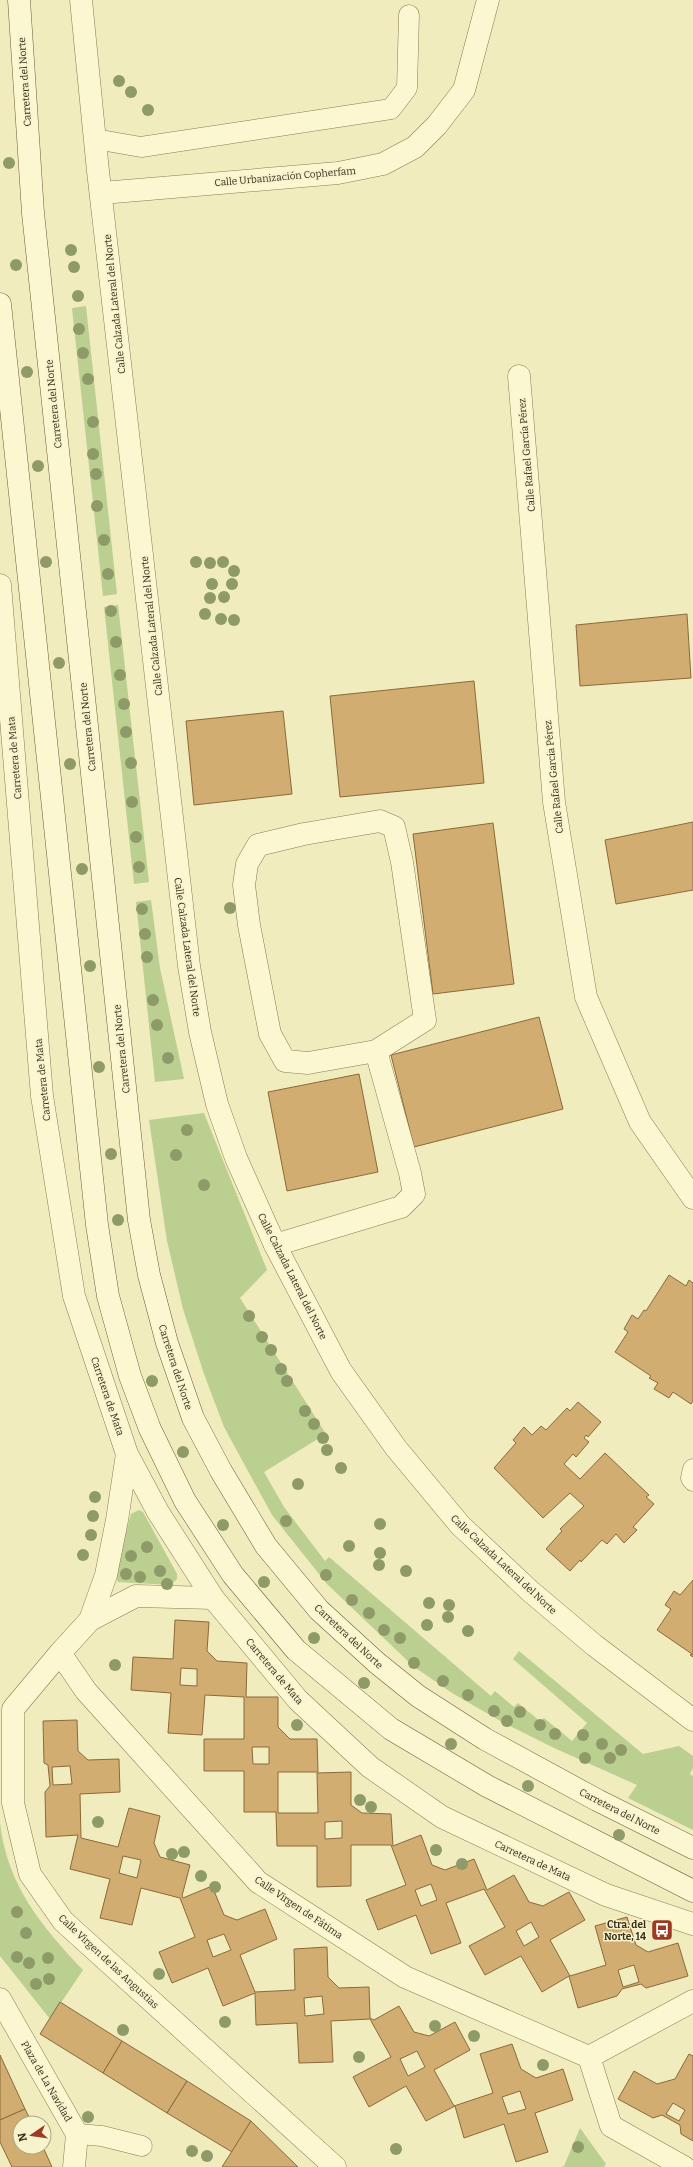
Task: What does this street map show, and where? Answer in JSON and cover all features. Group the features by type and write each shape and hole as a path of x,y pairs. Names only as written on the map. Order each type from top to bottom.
{"street":[{"name":"Carretera del Norte","path":"19,0 33,213 139,1220 149,1275 167,1343 193,1418 221,1472 266,1546 319,1610 378,1663 418,1696 485,1739 597,1800 693,1848"},
{"name":"Calle Calzada Lateral del Norte","path":"81,0 95,140 189,966 200,1032 217,1104 236,1158 275,1245 341,1371 396,1448 460,1525 530,1591 594,1645 693,1720"},
{"name":"Calle Urbanización Copherfam","path":"102,193 338,173 383,164 415,147 437,125 464,90 488,0"},
{"path":"0,304 97,1225 108,1296 130,1376 150,1429 186,1501 233,1576 296,1650 391,1729 486,1786 693,1891"},
{"name":"Calle Rafael García Pérez","path":"520,376 554,802 586,997 640,1122 693,1198"},
{"name":"Carretera de Mata","path":"0,586 42,1096 74,1296 127,1454 158,1512 214,1598 298,1700 370,1767 442,1817 606,1895 693,1924"},
{"path":"380,821 394,827 402,862 425,1020 376,1051 308,1063 285,1061 270,1034 244,891 247,864 258,845 304,834 380,821"},
{"path":"275,1245 401,1207 414,1194 410,1173 376,1051"},
{"name":"Calle Virgen de las Angustias","path":"90,1620 106,1576 117,1520 127,1454"},
{"name":"Calle Virgen de las Angustias","path":"214,1598 136,1596 90,1620 60,1652 13,1710 14,1803 30,1874 63,1921 335,2167"},
{"name":"Calle Virgen de Fátima","path":"60,1652 86,1691 258,1882 405,1977 589,2058"},
{"name":"Plaza de La Navidad","path":"0,1999 77,2134"},
{"path":"684,2167 611,2126 589,2058 690,2009"},
{"path":"74,2167 77,2134"}],"lane":[{"path":"95,140 141,147 391,109 407,88 410,14"},
{"path":"693,1469 691,1478 693,1481"},
{"path":"77,2134 102,2136 142,2146"}],"green space":[{"path":"86,306 117,594 103,596 72,308"},
{"path":"118,605 149,882 134,884 104,607"},
{"path":"151,900 160,968 184,1079 155,1082 136,902"},
{"path":"204,1113 267,1270 240,1298 326,1434 264,1472 284,1507 325,1561 329,1557 491,1696 495,1691 514,1707 518,1703 540,1721 544,1718 572,1741 587,1723 513,1659 519,1651 643,1754 679,1746 693,1756 693,1768 690,1774 693,1776 693,1830 628,1798 637,1785 554,1748 502,1722 452,1693 413,1666 327,1584 272,1515 224,1427 204,1374 183,1309 167,1241 149,1120"},
{"path":"139,1510 143,1512 177,1574 177,1579 171,1585 118,1582 114,1574 131,1514"},
{"path":"0,1823 10,1866 29,1904 54,1938 83,1970 50,2019 0,1956"},
{"path":"580,2128 606,2164 604,2167 561,2167 564,2166"}],"building":[{"path":"687,614 691,678 580,686 576,625"},
{"path":"474,681 484,783 340,797 330,696"},
{"path":"283,711 292,794 194,805 186,721"},
{"path":"693,822 693,890 616,904 605,840"},
{"path":"493,823 514,984 433,994 413,834"},
{"path":"539,1017 563,1109 414,1147 391,1055"},
{"path":"359,1074 378,1172 287,1191 268,1092"},
{"path":"669,1275 686,1286 689,1280 693,1283 693,1401 691,1404 673,1392 669,1398 654,1389 658,1383 649,1378 651,1376 615,1352 628,1332 624,1329 632,1315 638,1319 644,1310 646,1311"},
{"path":"578,1402 601,1422 588,1437 586,1435 584,1438 589,1442 576,1457 573,1454 564,1464 580,1479 605,1453 649,1495 646,1497 654,1504 633,1527 637,1530 624,1543 616,1534 607,1544 602,1540 570,1571 546,1549 562,1531 560,1529 584,1506 570,1493 543,1518 494,1468 516,1443 513,1440 524,1427 532,1435 541,1426 546,1430 567,1408 570,1411"},
{"path":"693,1580 693,1657 690,1655 692,1654 657,1630 671,1609 665,1605 674,1591 680,1595"},
{"path":"175,1620 209,1622 207,1651 217,1661 247,1663 246,1697 278,1697 278,1727 290,1739 317,1739 318,1772 278,1772 278,1813 318,1813 317,1773 351,1772 351,1805 362,1813 391,1814 393,1846 421,1835 432,1865 445,1870 474,1859 487,1890 514,1875 529,1902 543,1906 569,1892 585,1920 550,1940 570,1976 606,1965 595,1926 627,1917 636,1945 648,1952 678,1943 688,1976 646,1988 641,1984 622,1989 617,1996 578,2008 569,1976 542,1992 521,1956 485,1975 469,1946 505,1927 484,1889 446,1903 461,1943 431,1954 416,1915 378,1930 366,1900 406,1885 391,1845 351,1845 351,1886 317,1887 317,1846 277,1846 276,1812 244,1812 244,1771 204,1771 204,1739 244,1739 244,1697 205,1695 202,1735 168,1733 171,1693 131,1690 133,1657 173,1659","holes":["181,1668 197,1669 197,1686 180,1685","252,1747 269,1747 269,1764 253,1764","342,1821 342,1838 325,1839 325,1822","431,1884 437,1900 421,1906 415,1890","531,1922 539,1937 524,1946 516,1931","634,1965 639,1982 623,1987 618,1970"]},
{"path":"77,1720 78,1751 88,1760 119,1759 120,1792 80,1794 81,1838 118,1847 129,1808 160,1816 154,1843 160,1857 190,1865 182,1896 183,1898 212,1886 224,1915 237,1920 265,1909 277,1939 240,1955 255,1992 295,1990 294,1949 327,1947 328,1977 339,1988 369,1987 370,2018 374,2020 399,2006 414,2032 429,2036 455,2022 470,2050 434,2070 454,2106 493,2093 480,2054 512,2044 521,2069 536,2078 563,2069 573,2100 535,2113 548,2152 516,2162 504,2124 464,2138 455,2106 426,2121 406,2086 369,2107 353,2077 391,2057 370,2019 331,2021 333,2062 299,2063 297,2023 256,2025 255,1993 223,2006 208,1968 172,1983 159,1952 195,1937 180,1898 141,1888 132,1925 100,1918 110,1879 70,1869 78,1835 46,1837 45,1792 50,1786 48,1765 44,1763 43,1721","holes":["70,1766 72,1784 53,1785 52,1767","123,1856 141,1860 137,1878 119,1873","224,1934 231,1950 213,1957 207,1940","322,1996 324,2014 305,2016 304,1998","417,2051 425,2067 408,2076 400,2059","520,2091 526,2109 508,2114 502,2097"]},
{"path":"60,2002 122,2041 103,2073 40,2034"},
{"path":"122,2041 187,2081 167,2113 103,2073"},
{"path":"689,2054 693,2056 693,2141 681,2134 680,2125 662,2115 653,2118 618,2099 634,2071 657,2084 675,2079","holes":["673,2103 685,2110 679,2121 666,2114"]},
{"path":"0,2055 25,2109 0,2120"},
{"path":"187,2081 251,2121 232,2152 167,2113"},
{"path":"25,2109 28,2115 12,2115 12,2155 47,2155 52,2167 12,2167 0,2142 0,2120"},
{"path":"251,2121 298,2167 222,2167"}],"place":[{"name":"Ctra. del Norte, 14","path":"662,1930"}]}
